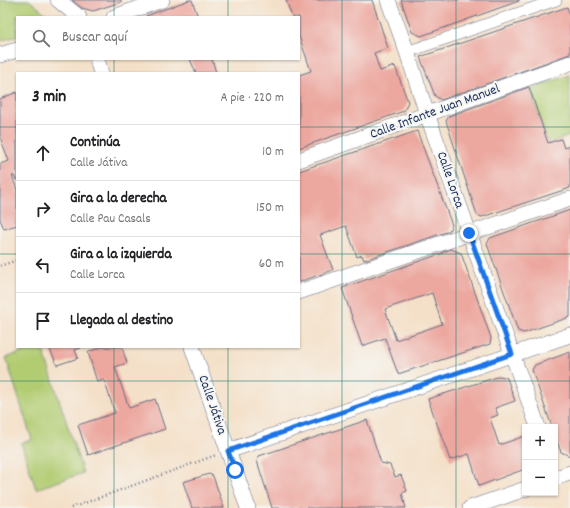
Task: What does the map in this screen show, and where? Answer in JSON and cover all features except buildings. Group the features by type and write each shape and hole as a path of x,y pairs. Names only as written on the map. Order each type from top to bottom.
{"street":[{"path":"58,0 78,16"},
{"path":"117,16 162,0"},
{"name":"Calle Lorca","path":"388,0 537,424"},
{"path":"407,52 556,0"},
{"path":"0,55 16,50"},
{"path":"97,60 101,72"},
{"name":"Calle Infante Juan Manuel","path":"300,160 570,63"},
{"path":"300,292 570,199"},
{"path":"228,451 570,335"},
{"name":"Calle Játiva","path":"192,348 248,508"},
{"path":"470,508 522,490"}],"path":[{"path":"0,266 16,260"},
{"path":"71,508 228,451"}],"green space":[{"path":"0,0 29,0 49,16 16,16 16,36 0,41"},
{"path":"570,75 570,136 548,143 530,89"},
{"path":"34,348 42,348 83,473 36,489 21,443 32,440 6,358"}],"route":[{"path":"235,470 228,451 512,354 469,233"}]}
